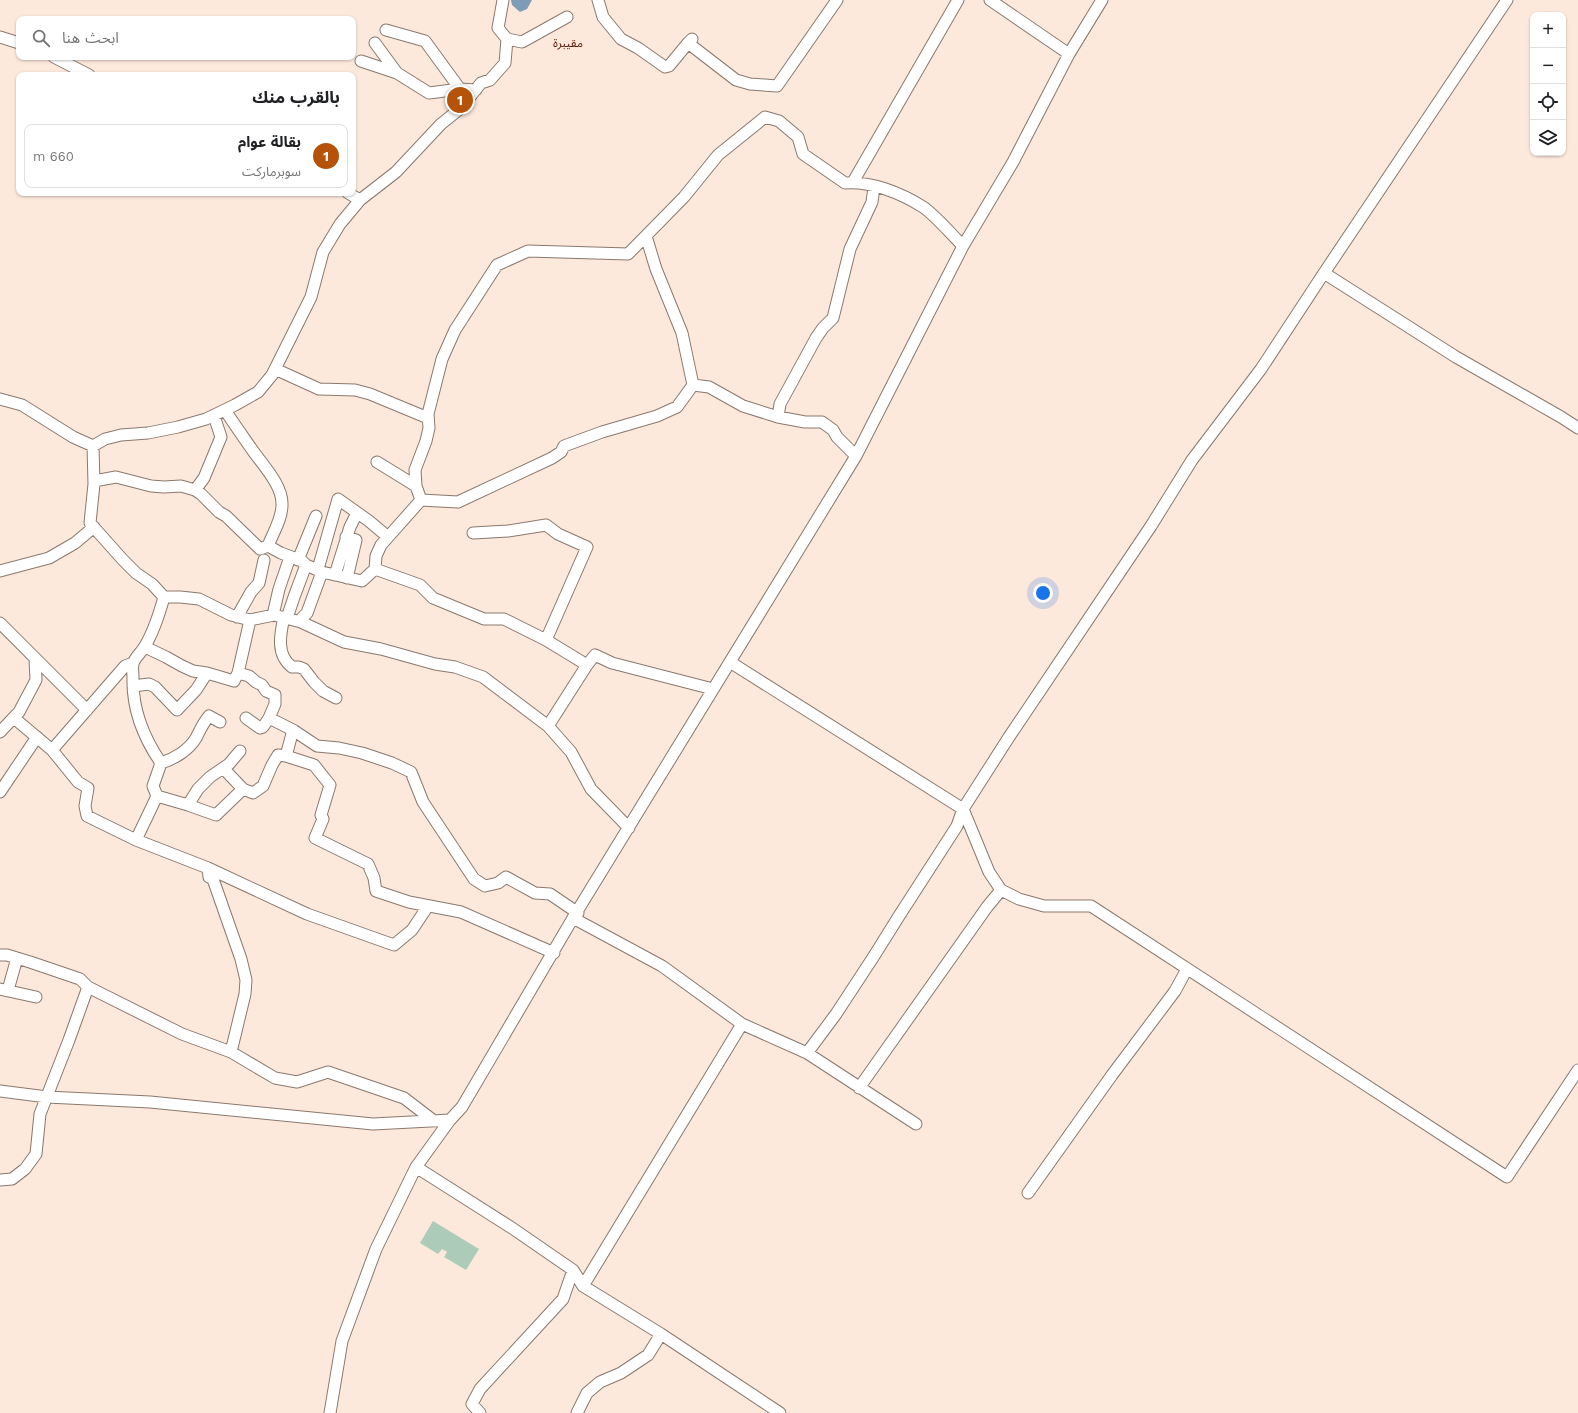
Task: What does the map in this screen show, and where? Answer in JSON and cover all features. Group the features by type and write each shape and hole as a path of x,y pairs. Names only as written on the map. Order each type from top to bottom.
{"street":[{"path":"503,0 498,28 507,39 522,42 567,17"},
{"path":"598,0 603,17 621,39 638,48 665,67 669,66 690,41 736,80 750,84 776,86 837,0"},
{"path":"853,182 929,47 958,0"},
{"path":"990,0 1069,54"},
{"path":"330,1413 342,1341 376,1248 416,1167 450,1120 462,1107 713,689 856,456 963,246 1013,162 1069,54 1102,0"},
{"path":"807,1053 836,1014 874,956 957,826 963,808 1009,736 1151,526 1192,460 1261,369 1507,0"},
{"path":"386,30 425,41 460,89"},
{"path":"0,37 16,42"},
{"path":"93,446 105,438 148,433 178,427 206,419 258,392 275,369 311,297 323,252 340,224 360,200 396,172 441,124 461,108 481,83 490,80 505,63 507,39"},
{"path":"375,43 397,73"},
{"path":"60,60 83,72"},
{"path":"361,61 397,73 429,94 460,89 476,90"},
{"path":"421,500 416,486 415,470 429,428 428,414 442,359 455,330 497,265 528,251 628,254 684,197 718,155 765,118 779,121 798,137 803,154 845,183 853,182 888,190 924,208 963,246"},
{"path":"778,417 780,404 816,338 822,328 833,318 850,250 872,202 874,187"},
{"path":"353,196 360,200"},
{"path":"421,500 458,502 552,458 561,452 564,446 602,432 657,416 677,407 693,385 682,333 656,269 646,236"},
{"path":"1324,273 1456,357 1578,428"},
{"path":"275,369 319,389 355,390 370,394 428,418"},
{"path":"693,385 709,387 743,406 778,417 805,422 822,422 833,430 837,437 856,456"},
{"path":"0,399 22,405 73,437 93,446"},
{"path":"225,410 255,454 263,462 277,486 282,504 278,523 268,546"},
{"path":"195,490 204,478 221,437 214,416"},
{"path":"93,446 94,481 90,523 132,568 152,584 164,597 199,599 231,615 250,620 281,617 301,622 344,642 381,649 435,664 455,667 482,677 548,726 571,752 591,789 629,828"},
{"path":"377,462 416,486"},
{"path":"94,481 116,477 151,486 181,486 195,490 219,512 226,516 260,549 268,546 320,570 362,581 375,569 376,556 381,545 421,500"},
{"path":"301,622 302,618 307,613 320,570 338,499 388,537"},
{"path":"335,575 346,537 357,513"},
{"path":"316,516 298,560 279,590 281,617 280,644 284,659 292,667 304,669 314,682 324,691 336,698"},
{"path":"473,533 508,531 546,525 558,534 587,547 546,640"},
{"path":"0,571 49,558 75,543 94,527"},
{"path":"346,537 356,540 347,578"},
{"path":"237,616 251,592 258,584 264,560"},
{"path":"281,617 294,597 298,560"},
{"path":"375,569 420,585 433,598 484,619 504,619 546,640 587,664"},
{"path":"161,763 154,753 142,729 136,711 133,686 133,663 144,647 158,620 164,597"},
{"path":"144,647 193,671 207,673 234,681 238,673 250,620"},
{"path":"0,623 35,660 87,710"},
{"path":"548,726 587,664 595,655 612,663 713,689"},
{"path":"0,732 19,712 36,680 35,660"},
{"path":"730,662 963,808 989,872 1001,890 1019,899 1044,906 1090,906 1507,1177 1578,1070"},
{"path":"52,750 125,666 133,663"},
{"path":"133,686 149,684 155,687 177,710 196,690 207,673"},
{"path":"238,673 249,676 262,685 266,691 275,695 275,704 263,727 260,728 246,718"},
{"path":"161,763 171,760 183,752 195,740 203,723 209,716 220,722"},
{"path":"14,718 52,750 78,782 88,788 85,806 87,816 136,840 208,868 307,914 394,945 412,930 428,906"},
{"path":"269,718 292,730 317,746 362,754 392,763 411,772 423,802 474,879 485,886 498,883 506,877 535,893 550,894 576,916 662,966 742,1024 807,1053 916,1124"},
{"path":"286,756 292,730"},
{"path":"0,792 37,737"},
{"path":"188,805 198,789 210,777 229,764 240,751"},
{"path":"223,768 243,789 254,793 263,786 278,755 314,765 330,785 321,815 323,820 315,838 368,864 374,878 376,891 409,902 462,912 554,953"},
{"path":"136,840 157,796 153,786 161,763"},
{"path":"157,796 216,815 243,789"},
{"path":"208,868 209,877 212,878 214,882 241,959 246,980 243,1008 231,1052"},
{"path":"859,1088 987,907 1001,890"},
{"path":"0,955 17,958 80,979 88,987 182,1034 231,1052 275,1078 297,1082 328,1072 404,1098 434,1121"},
{"path":"17,958 4,989 36,997"},
{"path":"1028,1193 1112,1075 1175,991 1187,969"},
{"path":"0,1180 12,1180 25,1168 36,1154 40,1114 88,987"},
{"path":"583,1286 742,1024"},
{"path":"0,1091 47,1097 150,1102 373,1124 450,1120"},
{"path":"416,1167 512,1228 573,1270 583,1286 660,1334 780,1413"},
{"path":"480,1413 472,1404 480,1389 563,1299 573,1270"},
{"path":"578,1413 587,1392 600,1382 621,1373 648,1355 660,1334"}],"green space":[{"path":"433,1221 479,1249 466,1270 444,1257 447,1252 442,1249 438,1254 420,1243"}],"water":[{"path":"511,0 532,0 527,9 520,12 512,5"}],"place":[{"name":"بقالة عوام","path":"460,100"}],"district":[{"name":"مقيبرة","path":"568,43"}]}
